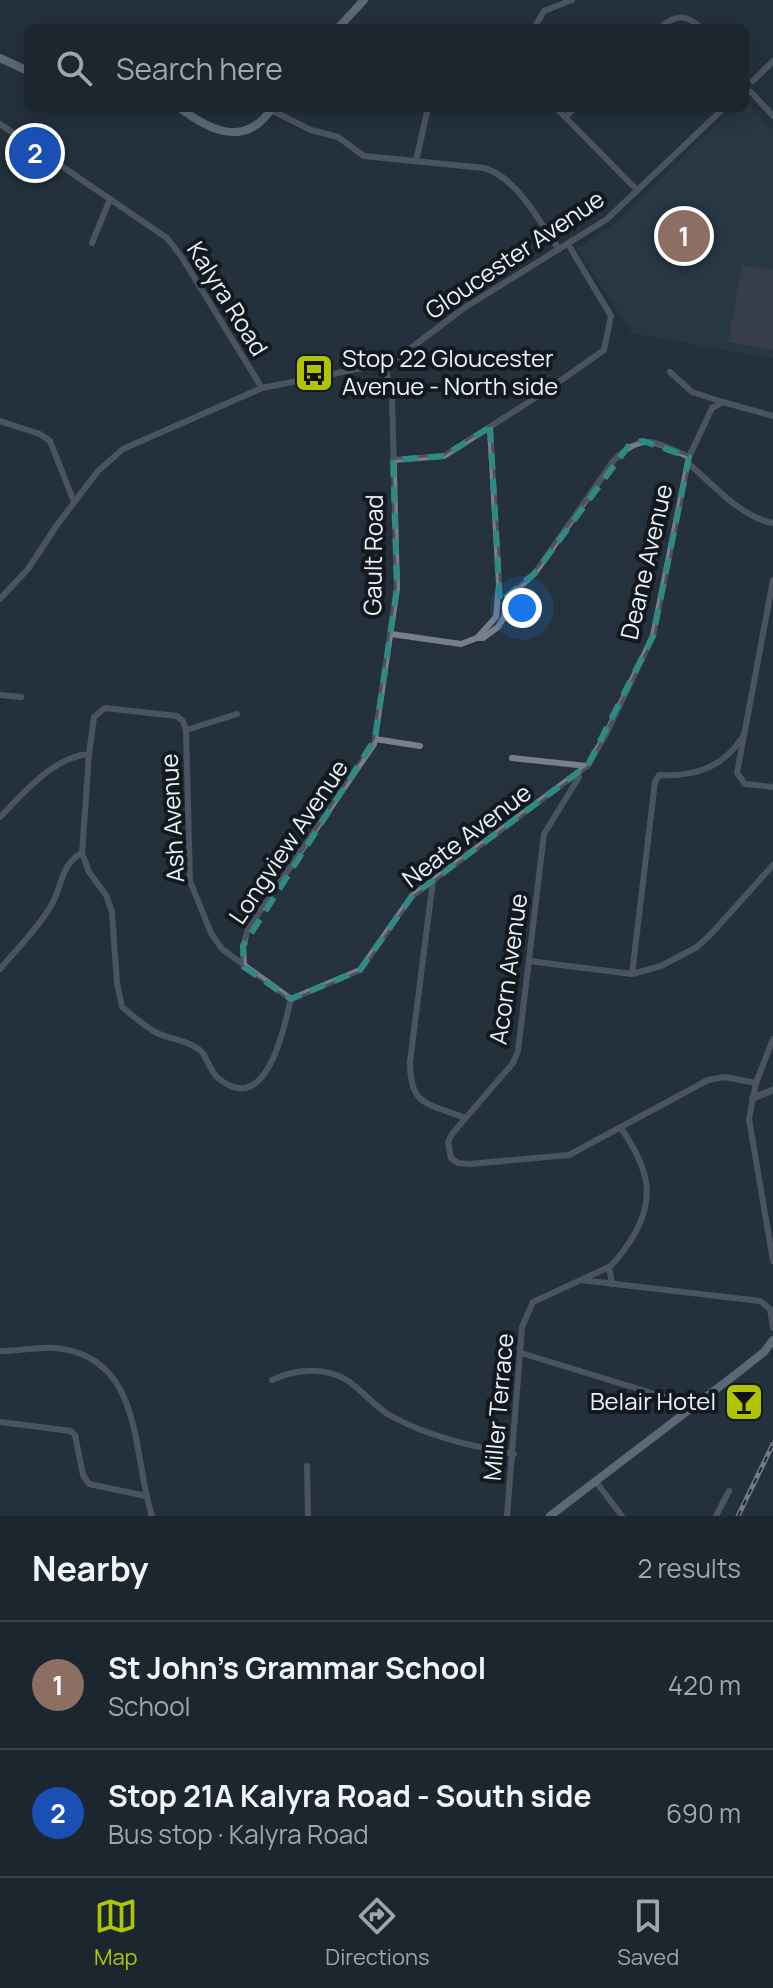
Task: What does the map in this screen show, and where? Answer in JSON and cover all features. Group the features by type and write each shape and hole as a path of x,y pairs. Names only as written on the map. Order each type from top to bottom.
{"main road":[{"path":"342,24 364,0"},
{"path":"0,58 24,69"},
{"path":"185,112 204,126 230,132 258,124 269,112"},
{"path":"550,1516 764,1352 773,1340"}],"street":[{"path":"536,24 544,11 572,0"},
{"path":"665,24 675,17 686,17 696,24"},
{"path":"749,78 773,61"},
{"path":"749,93 773,116"},
{"path":"278,112 311,130 338,137 364,156 484,168 498,173 510,183 559,249"},
{"path":"416,161 427,112"},
{"path":"560,112 637,190"},
{"path":"566,117 571,112"},
{"name":"Gloucester Avenue","path":"392,360 475,300 607,219 720,112"},
{"name":"Kalyra Road","path":"0,124 167,238 262,388"},
{"path":"92,243 110,199"},
{"path":"393,460 444,456 604,350 611,316 568,244"},
{"path":"0,599 28,569 104,465 123,449 262,388 378,365 386,371 392,367 392,360 381,358 378,365"},
{"name":"Gault Road","path":"375,739 397,588 392,395 386,371"},
{"path":"670,372 692,392 773,416"},
{"name":"Deane Avenue","path":"585,768 606,734 653,636 689,460 712,408 723,402"},
{"path":"0,421 40,434 50,441 74,502"},
{"path":"477,638 496,617 499,584 490,427"},
{"path":"391,634 461,644 483,638 498,627 512,594 535,573 614,460 630,444 643,441 665,446 689,460 730,500 773,523"},
{"path":"773,580 737,773 745,784 773,787"},
{"path":"0,695 21,697"},
{"name":"Ash Avenue","path":"89,754 94,717 105,708 177,716 183,721 186,730 190,881 211,933 222,949 291,999"},
{"path":"186,730 237,714"},
{"path":"632,974 655,782 659,775 702,772 721,762 744,735"},
{"path":"375,739 420,746"},
{"name":"Longview Avenue","path":"244,967 243,946 248,929 371,752 375,739"},
{"path":"0,817 56,765 75,755 89,754 82,853 112,912 117,983 122,1007 154,1031 202,1052 215,1076 228,1085 245,1089 257,1084 281,1039 291,999"},
{"path":"512,758 585,768"},
{"name":"Neate Avenue","path":"291,999 360,970 412,896 585,768"},
{"name":"Acorn Avenue","path":"585,768 544,834 518,1051 513,1063 448,1142 451,1158 458,1163 562,1157 621,1128"},
{"path":"0,969 52,906 67,865 74,856 82,853"},
{"path":"529,961 632,974 661,966 697,947 773,865"},
{"path":"433,880 410,1062 410,1086 423,1101 465,1118"},
{"path":"773,1039 756,1083 749,1119 773,1261"},
{"path":"580,1280 616,1262 644,1215 647,1188 642,1162 621,1128 708,1080 725,1077 756,1083"},
{"path":"753,1098 773,1090"},
{"path":"609,1267 612,1284"},
{"path":"580,1280 760,1301 770,1309 773,1328"},
{"name":"Miller Terrace","path":"507,1516 522,1327 533,1302 580,1280"},
{"path":"0,1351 56,1348 88,1357 106,1370 121,1390 129,1408 152,1516"},
{"path":"521,1353 678,1401 686,1412"},
{"path":"272,1380 297,1371 334,1374 347,1380 389,1415 433,1435 468,1446 514,1454"},
{"path":"0,1422 71,1431 75,1435 83,1475 89,1484 146,1496"},
{"path":"307,1466 308,1516"},
{"path":"596,1482 622,1516"},
{"path":"716,1516 729,1491"}],"highlighted area":[{"path":"490,427 500,602 535,573 630,444 643,441 689,457 653,636 588,765 412,896 360,970 291,999 244,967 243,946 375,739 397,588 393,460 444,456"}],"shaded area":[{"path":"749,104 773,130 773,359 632,333 577,249 614,224 729,112 749,112"},
{"path":"742,265 773,270 773,350 728,342"}],"railway":[{"path":"738,1516 773,1444"}],"place":[{"name":"Stop 21A Kalyra Road - South side","path":"35,153"},
{"name":"St John's Grammar School","path":"684,236"},
{"name":"Stop 22 Gloucester Avenue - North side","path":"314,373"},
{"name":"Belair Hotel","path":"744,1402"}]}
